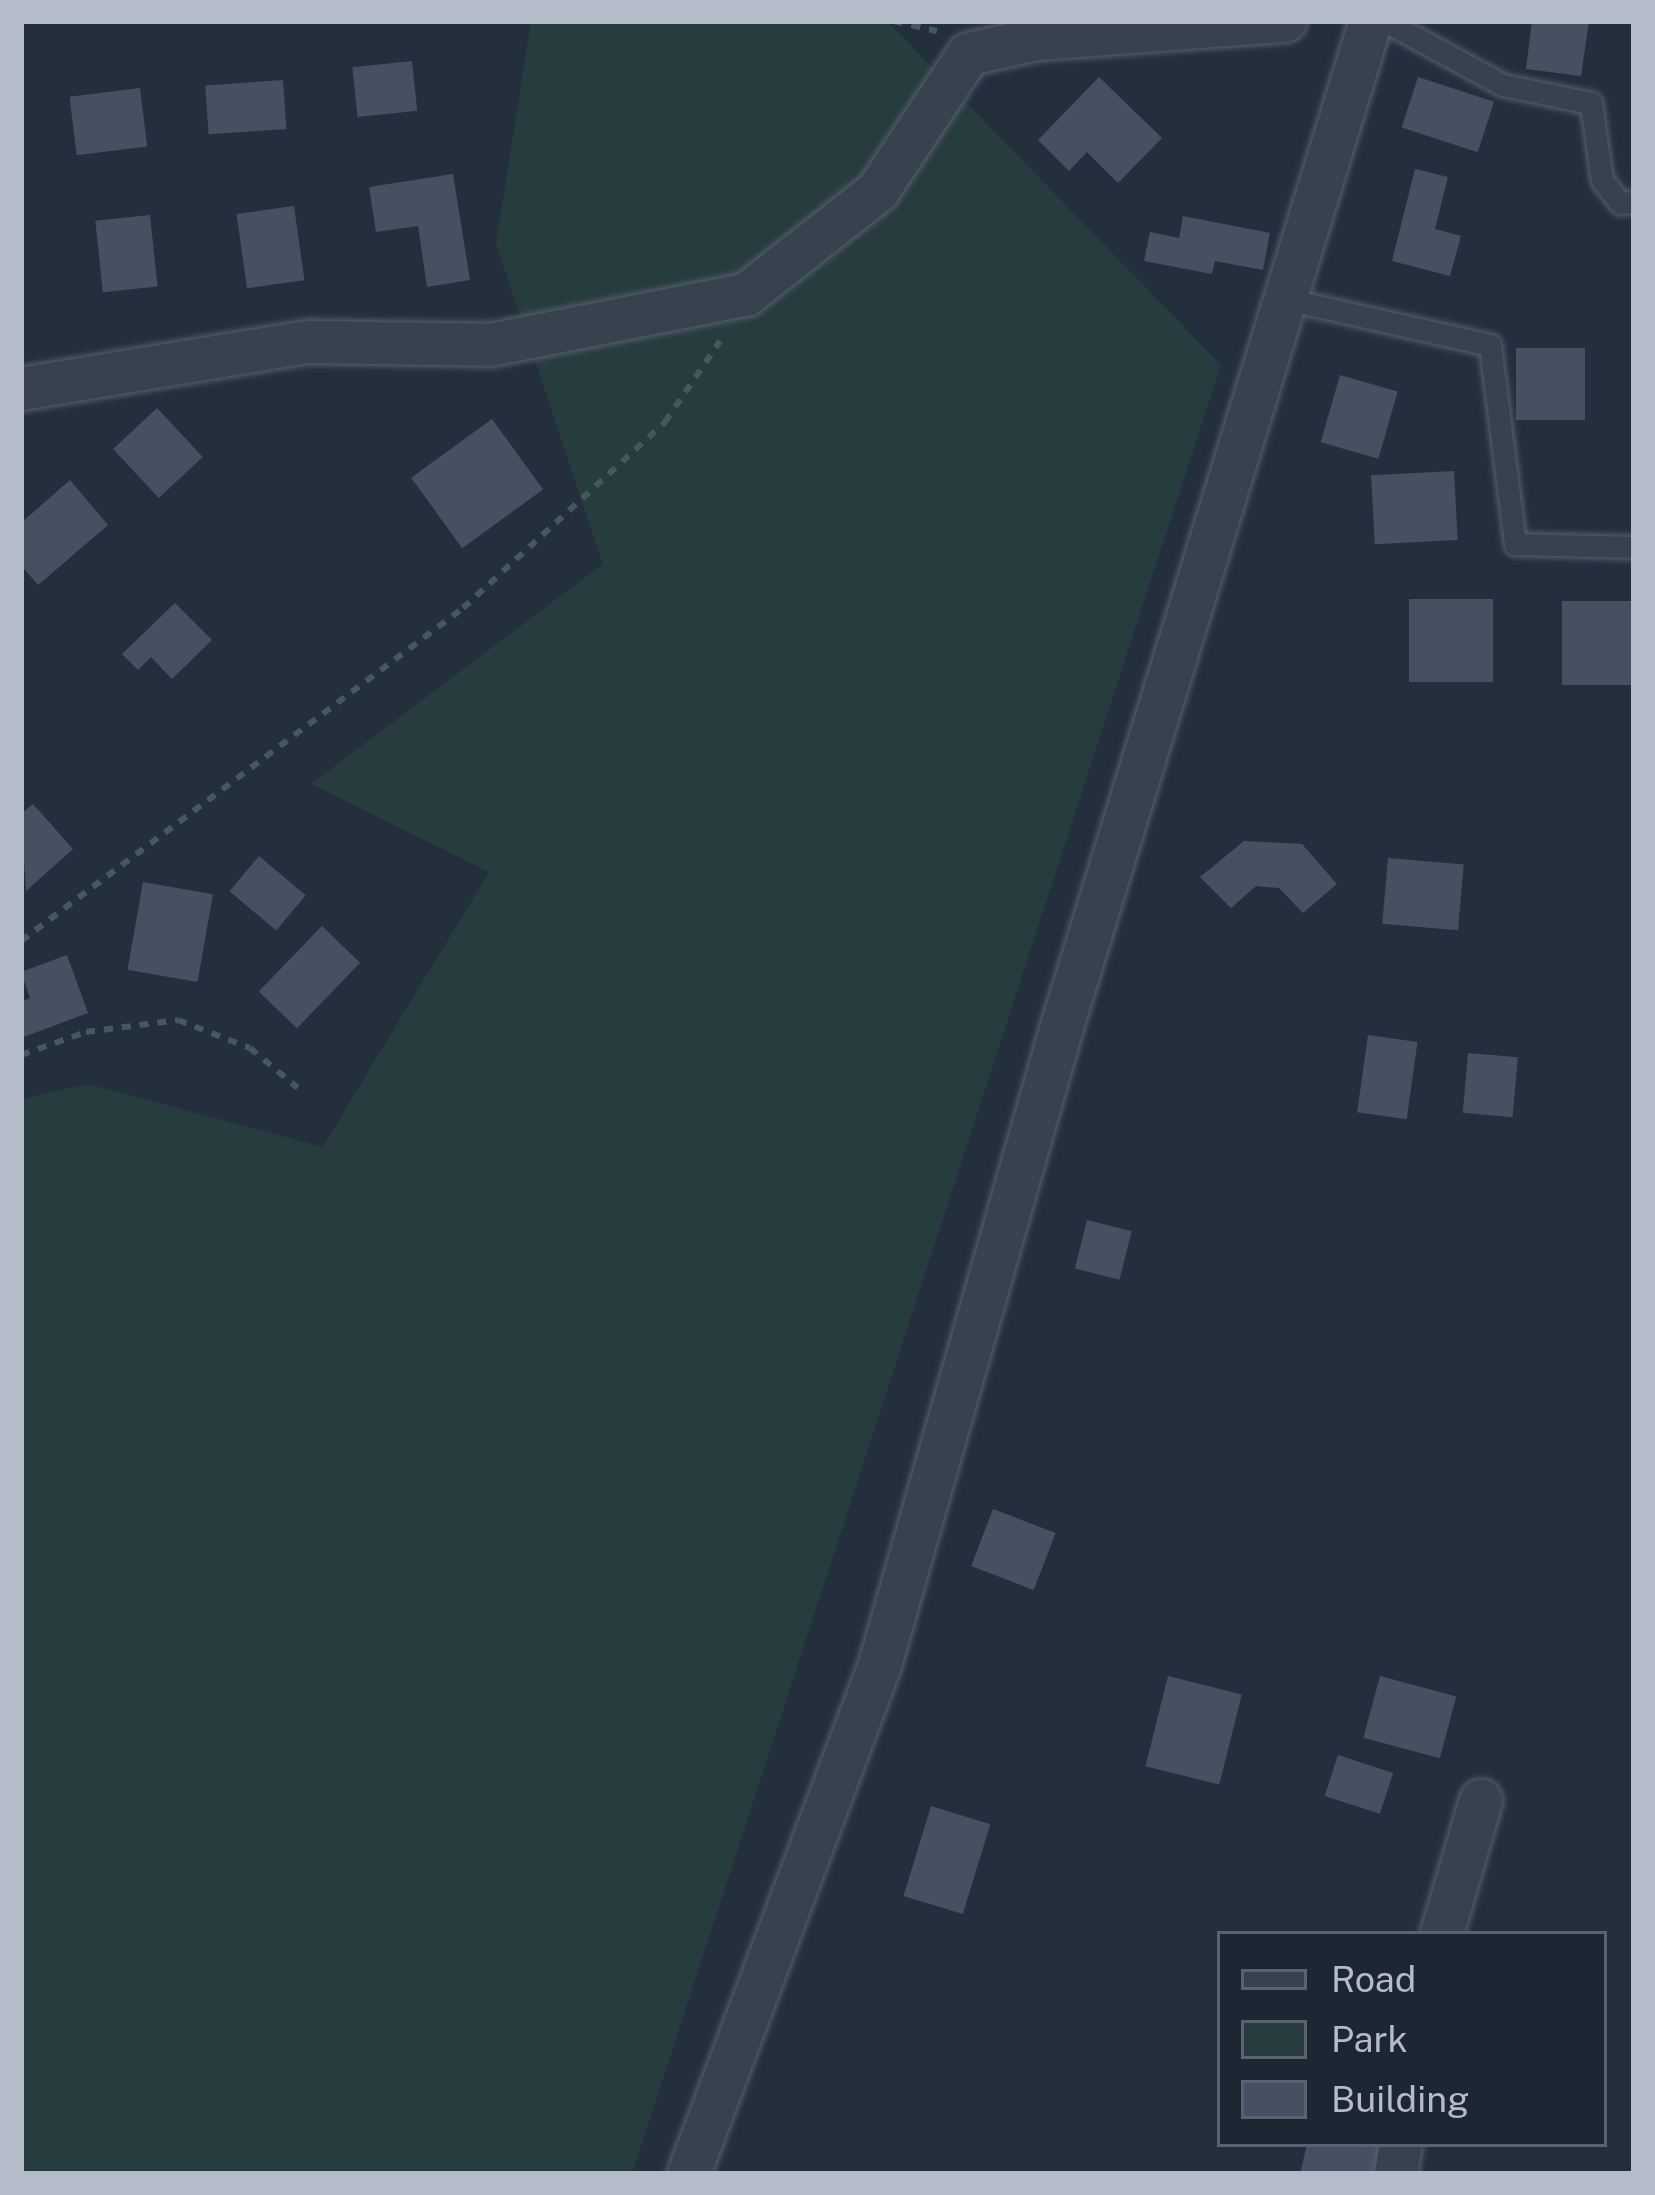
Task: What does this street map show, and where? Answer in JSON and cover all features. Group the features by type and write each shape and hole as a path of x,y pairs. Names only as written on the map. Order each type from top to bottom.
{"street":[{"path":"21,389 309,342 490,345 746,295 878,191 969,54 1039,30 1285,21"},
{"path":"689,2174 880,1665 1062,1027 1371,21"},
{"path":"1443,1931 1481,1801"}],"lane":[{"path":"1385,21 1503,85 1591,104 1602,180 1620,203 1634,202"},
{"path":"1286,299 1490,345 1516,544 1634,547"}],"path":[{"path":"21,941 463,608 665,422 746,295"},
{"path":"21,1054 86,1031 178,1020 250,1048 298,1088"}],"green space":[{"path":"531,21 887,21 1221,365 632,2174 21,2174 21,1099 88,1084 323,1147 489,872 311,784 603,564 496,244"}],"building":[{"path":"1532,21 1589,21 1581,76 1526,69"},
{"path":"412,61 417,111 358,117 352,67"},
{"path":"1099,77 1162,138 1118,183 1087,152 1069,171 1038,140"},
{"path":"1418,77 1494,102 1478,152 1402,127"},
{"path":"283,80 286,129 209,134 205,85"},
{"path":"140,88 147,147 77,155 70,97"},
{"path":"1415,169 1448,177 1435,229 1461,236 1450,276 1392,261"},
{"path":"453,174 470,280 427,287 418,226 376,232 369,187"},
{"path":"294,206 304,280 247,288 237,214"},
{"path":"150,215 158,287 103,292 95,221"},
{"path":"1183,216 1270,233 1263,270 1215,261 1212,274 1144,261 1150,232 1179,238"},
{"path":"1516,348 1585,348 1585,420 1516,420"},
{"path":"1340,375 1398,392 1378,459 1321,442"},
{"path":"157,408 203,457 159,498 113,449"},
{"path":"492,419 543,489 462,548 411,478"},
{"path":"1454,471 1458,540 1375,544 1371,475"},
{"path":"70,480 108,525 38,585 21,565 21,523"},
{"path":"1409,599 1493,599 1493,682 1409,682"},
{"path":"1562,601 1634,601 1634,685 1562,685"},
{"path":"175,603 212,640 172,679 151,657 138,670 122,654"},
{"path":"33,804 73,849 26,891 21,814"},
{"path":"1244,841 1302,844 1337,884 1303,913 1279,888 1256,886 1231,908 1200,877"},
{"path":"259,856 306,895 276,930 229,891"},
{"path":"1388,858 1464,865 1458,930 1382,924"},
{"path":"143,882 213,894 197,982 128,970"},
{"path":"322,926 360,963 297,1028 259,991"},
{"path":"67,955 88,1013 21,1038 21,1002 30,998 21,972"},
{"path":"1368,1035 1418,1042 1407,1119 1357,1112"},
{"path":"1468,1053 1518,1057 1513,1117 1463,1113"},
{"path":"1087,1220 1132,1231 1120,1280 1075,1269"},
{"path":"993,1509 1056,1533 1034,1590 971,1566"},
{"path":"1168,1676 1242,1694 1219,1785 1146,1766"},
{"path":"1380,1676 1456,1696 1440,1758 1363,1738"},
{"path":"1338,1755 1393,1773 1380,1814 1325,1796"},
{"path":"931,1806 990,1824 963,1914 904,1896"},
{"path":"1306,2147 1384,2147 1378,2174 1300,2174"}]}
